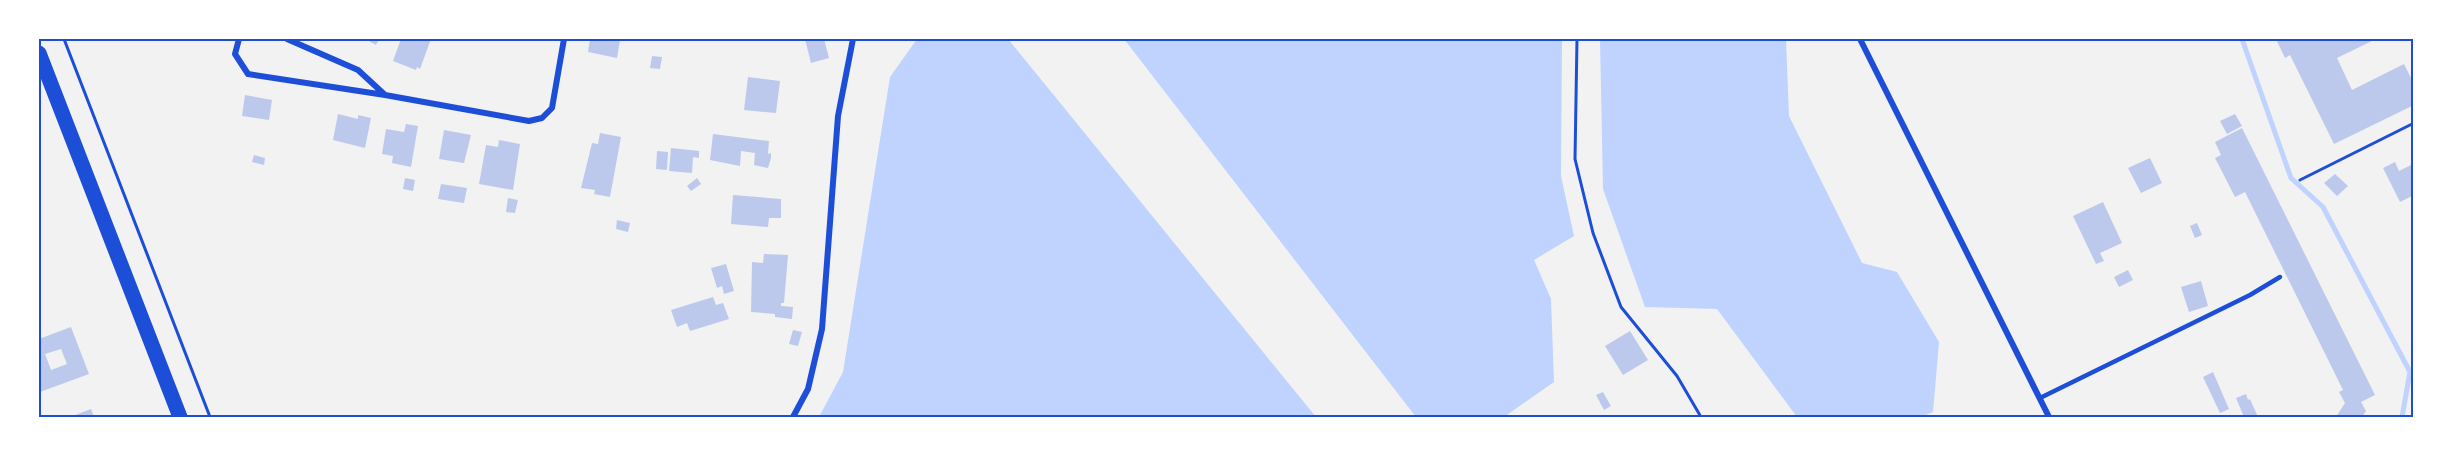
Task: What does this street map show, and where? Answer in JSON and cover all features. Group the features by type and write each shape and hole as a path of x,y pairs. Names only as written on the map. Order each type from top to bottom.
{"main road":[{"path":"39,53 180,417"}],"street":[{"path":"239,39 235,54 248,74 385,95 529,121 542,118 552,108 564,39"},
{"path":"287,39 358,70 385,95"},
{"path":"792,417 808,389 822,329 838,116 853,39"},
{"path":"1860,39 2049,417"}],"lane":[{"path":"2040,398 2250,295 2280,277"}],"path":[{"path":"64,39 210,417"},
{"path":"1577,39 1575,159 1593,233 1620,307 1677,376 1701,417"},
{"path":"2300,180 2414,123"}],"water":[{"path":"917,39 1008,39 1316,417 819,417 843,372 890,77"},
{"path":"1124,39 1562,39 1561,176 1574,236 1534,260 1551,299 1554,382 1504,417 1416,417"},
{"path":"1600,39 1786,39 1789,116 1862,263 1897,272 1939,342 1933,412 1921,417 1797,417 1717,309 1645,307 1603,189"}],"building":[{"path":"365,39 379,39 376,45"},
{"path":"401,39 431,39 420,69 417,67 416,70 393,61"},
{"path":"590,39 620,40 617,58 588,52"},
{"path":"805,39 824,39 829,58 811,63"},
{"path":"2276,39 2376,39 2337,58 2352,90 2404,64 2414,84 2414,105 2334,144 2290,55 2285,58"},
{"path":"652,56 662,57 660,69 650,68"},
{"path":"748,77 780,81 776,113 744,110"},
{"path":"245,95 272,100 269,120 242,116"},
{"path":"338,114 358,119 358,115 371,118 365,148 333,140"},
{"path":"2235,114 2242,126 2227,134 2220,121"},
{"path":"406,124 418,126 411,167 392,163 393,156 382,154 386,129 404,132"},
{"path":"2242,128 2375,395 2361,402 2366,411 2362,417 2336,417 2345,403 2339,392 2343,390 2245,192 2235,197 2215,158 2221,155 2215,142"},
{"path":"444,130 471,135 464,163 439,159"},
{"path":"600,133 621,137 610,197 594,194 595,190 581,188 592,143 598,144"},
{"path":"713,134 769,141 768,154 771,153 771,158 768,168 754,165 755,153 741,151 740,166 710,160"},
{"path":"499,140 520,144 513,190 479,184 486,145 498,147"},
{"path":"671,148 699,151 699,158 693,157 692,173 669,171"},
{"path":"657,151 668,152 667,170 656,169"},
{"path":"254,155 265,158 264,165 252,162"},
{"path":"2150,158 2162,183 2141,193 2128,168"},
{"path":"2395,162 2399,171 2413,164 2414,167 2414,195 2400,202 2383,168"},
{"path":"2335,174 2348,186 2337,196 2324,183"},
{"path":"405,178 415,180 413,191 403,189"},
{"path":"697,178 701,184 691,191 687,186"},
{"path":"441,184 467,188 464,203 438,199"},
{"path":"733,195 781,199 781,218 769,218 768,227 731,224"},
{"path":"508,198 518,200 515,213 506,212"},
{"path":"2103,202 2122,243 2100,253 2104,261 2096,264 2073,216"},
{"path":"617,220 630,223 628,232 616,229"},
{"path":"2197,223 2202,235 2195,238 2190,226"},
{"path":"764,254 788,255 784,303 781,303 781,306 793,307 792,319 775,317 775,314 751,312 752,262 763,263"},
{"path":"726,264 734,291 724,294 722,286 717,288 711,268"},
{"path":"2128,270 2133,280 2119,287 2114,277"},
{"path":"2201,281 2208,306 2189,312 2181,287"},
{"path":"713,297 716,305 723,303 729,319 690,331 687,323 677,327 671,310"},
{"path":"71,327 89,374 40,392 39,339","holes":["61,349 67,364 51,370 45,354"]},
{"path":"793,330 802,332 798,346 789,344"},
{"path":"1630,331 1648,360 1623,375 1605,346"},
{"path":"2213,372 2229,409 2220,413 2203,377"},
{"path":"1603,392 1611,406 1604,410 1596,395"},
{"path":"2246,394 2258,417 2244,417 2236,398"},
{"path":"91,409 94,417 70,417"}],"waterway":[{"path":"2242,39 2291,178 2323,207 2410,372 2402,417"}]}
